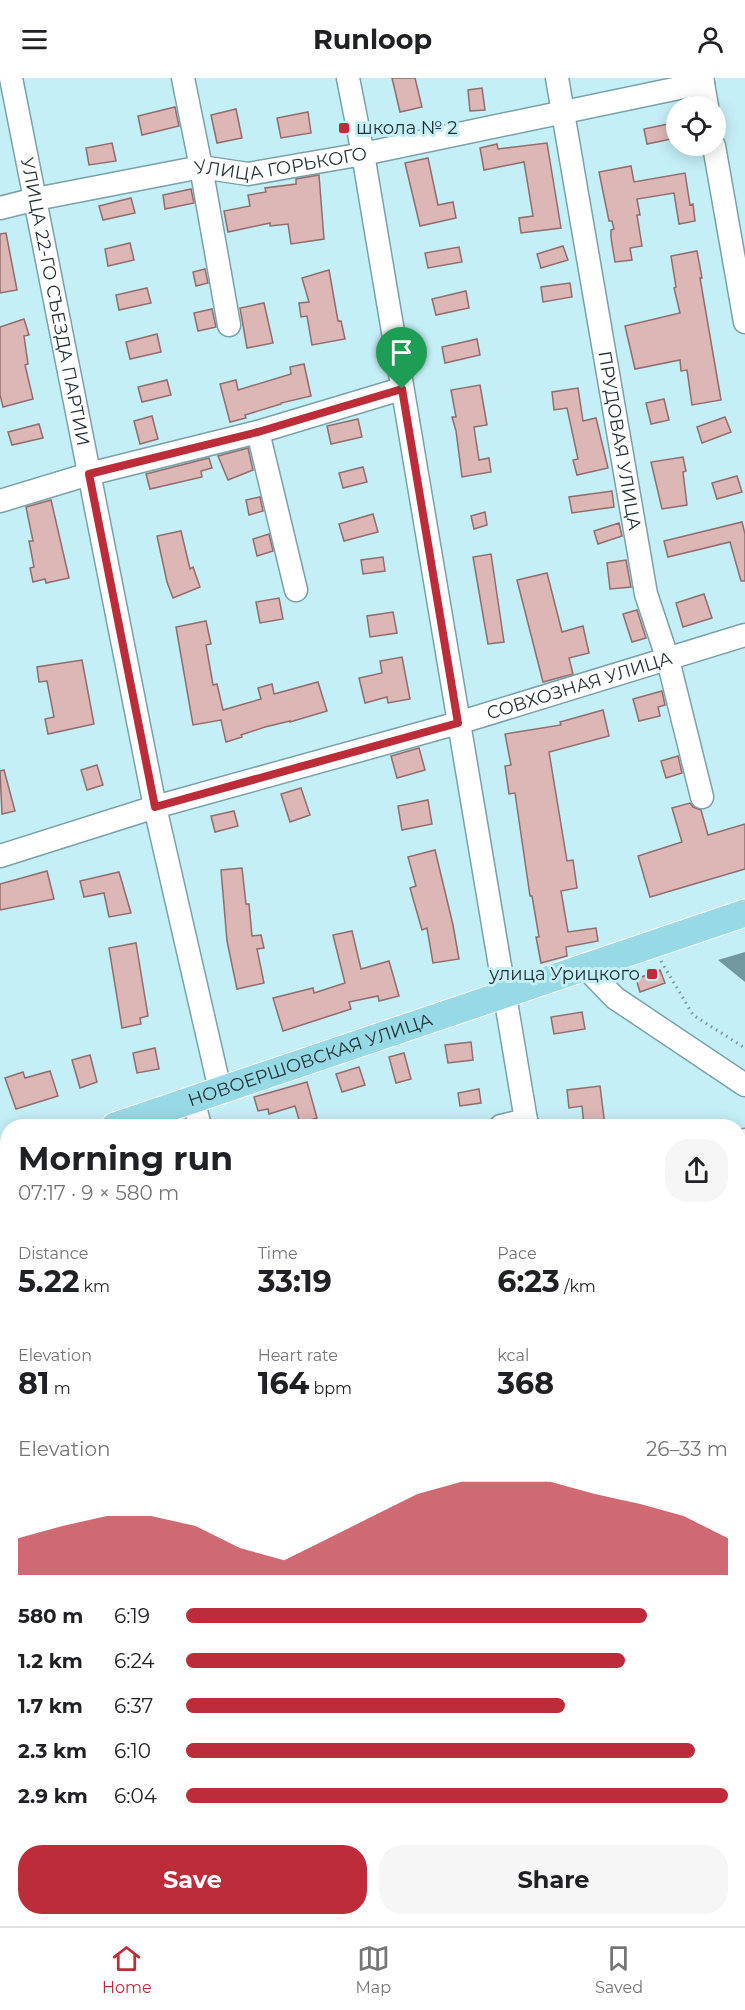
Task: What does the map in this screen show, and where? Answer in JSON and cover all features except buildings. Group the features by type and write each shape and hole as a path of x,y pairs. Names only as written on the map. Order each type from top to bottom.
{"main road":[{"name":"НОВОЕРШОВСКАЯ УЛИЦА","path":"136,1119 745,913"}],"street":[{"name":"УЛИЦА 22-ГО СЪЕЗДА ПАРТИИ","path":"11,78 155,807 220,1090"},
{"path":"183,78 229,325"},
{"path":"348,78 363,154 526,1119"},
{"name":"ПРУДОВАЯ УЛИЦА","path":"557,78 645,594 668,660 702,797"},
{"name":"УЛИЦА ГОРЬКОГО","path":"0,208 201,167 248,174 363,154 562,113 702,81"},
{"path":"702,81 705,96"},
{"path":"716,156 745,322"},
{"path":"0,501 89,474 258,432 402,389"},
{"path":"258,432 296,590"},
{"name":"СОВХОЗНАЯ УЛИЦА","path":"0,856 155,807 458,723 745,635"},
{"path":"586,968 615,998 745,1085"},
{"path":"193,1100 198,1119"}],"path":[{"path":"654,945 693,1015 745,1048"}],"water":[{"path":"745,952 745,982 718,960"}],"place":[{"name":"школа № 2","path":"344,128"},
{"name":"улица Урицкого","path":"652,974"}],"route":[{"path":"402,389 458,723 155,807 89,474 258,432 402,389"}]}
